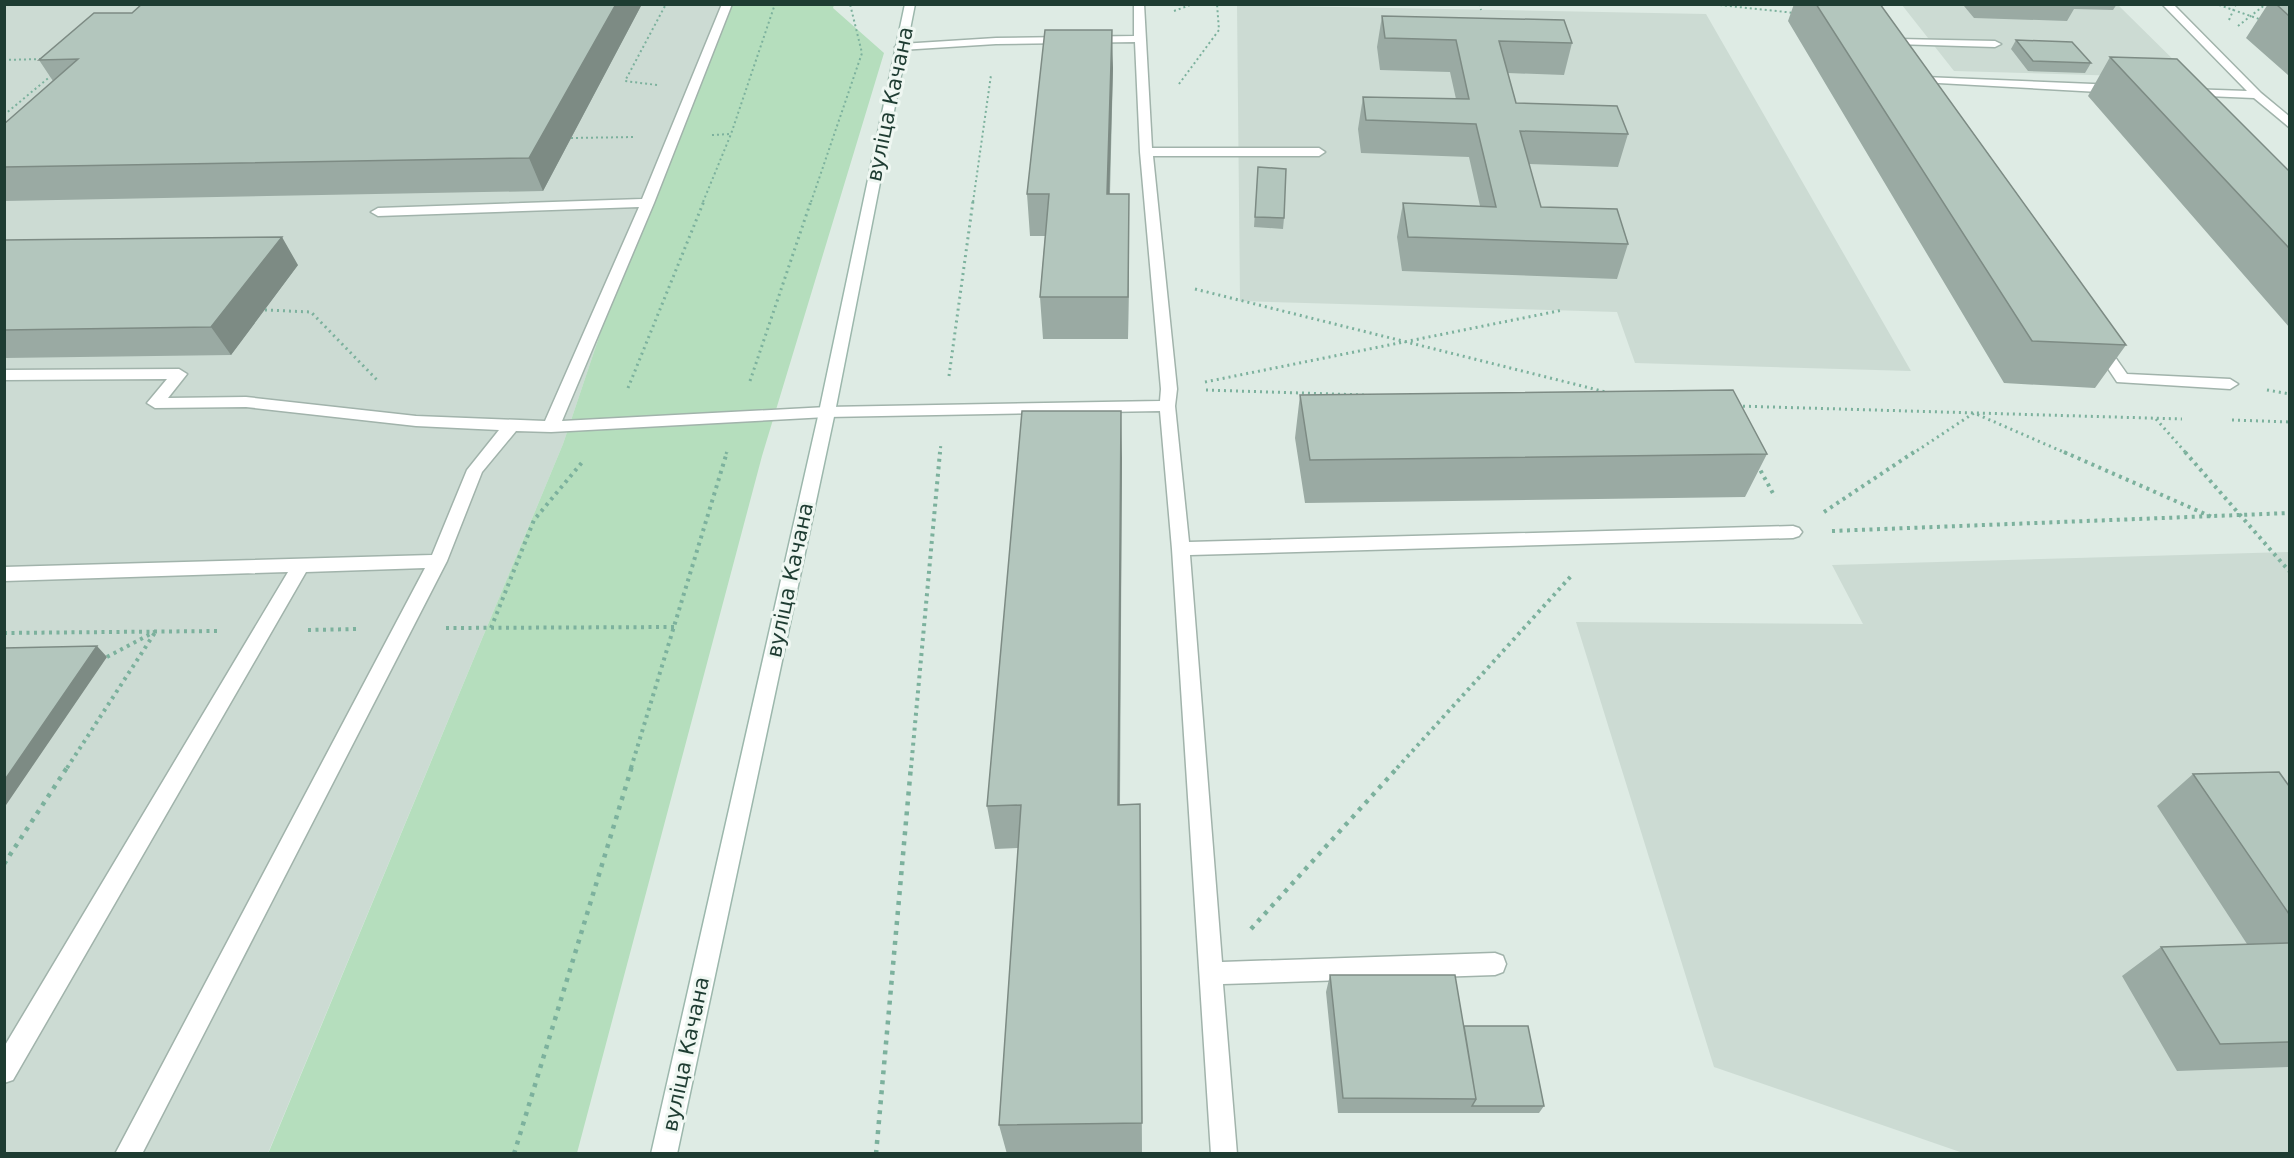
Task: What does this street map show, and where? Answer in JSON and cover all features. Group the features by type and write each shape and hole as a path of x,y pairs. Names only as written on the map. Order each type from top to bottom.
{"main road":[{"path":"551,427 647,203 727,4"},
{"name":"вуліца Качана","path":"664,1154 827,412 910,4"},
{"path":"1139,4 1146,152 1181,549 1224,1154"},
{"path":"2167,4 2289,124"},
{"path":"901,47 996,41 1140,39"},
{"path":"1899,42 1995,44"},
{"path":"1924,80 2131,90"},
{"path":"2205,109 2183,92 2257,95"},
{"path":"1146,152 1319,152"},
{"path":"378,212 647,203"},
{"path":"2089,329 2122,379 2230,384"},
{"path":"4,375 179,374 155,404 246,402 416,421 551,427 827,412 944,409 1168,398"},
{"path":"128,1154 438,561 475,470 512,425"},
{"path":"1181,549 1793,532"},
{"path":"4,574 438,561"},
{"path":"4,1071 301,565"},
{"path":"1211,973 1495,964"}],"path":[{"path":"491,628 534,520 614,424 731,134 776,4"},
{"path":"514,1154 737,418 862,53 850,4"},
{"path":"1145,129 1219,30 1217,4"},
{"path":"1480,4 1481,10"},
{"path":"1710,4 1795,13"},
{"path":"2218,4 2270,23"},
{"path":"876,1154 944,409 996,41"},
{"path":"4,60 49,59"},
{"path":"4,115 55,73"},
{"path":"1159,280 1618,395"},
{"path":"265,310 311,312 416,421"},
{"path":"1168,398 1407,342 1563,310"},
{"path":"2122,379 2289,572"},
{"path":"1168,398 1369,395"},
{"path":"1726,405 2190,419"},
{"path":"1974,413 2213,517"},
{"path":"1793,532 1974,413"},
{"path":"2223,420 2289,422"},
{"path":"1754,458 1793,532"},
{"path":"1793,532 2289,513"},
{"path":"1211,973 1607,537"},
{"path":"4,633 157,631"},
{"path":"107,657 157,631"},
{"path":"4,864 157,631"}],"shaded area":[{"path":"5,5 730,5 636,227 563,444 268,1153 5,1154"},
{"path":"1237,5 1706,14 1911,371 1635,363 1617,312 1240,301"},
{"path":"1902,5 2118,5 2192,78 1954,71"},
{"path":"2289,552 2289,1153 1963,1153 1714,1067 1576,622 1863,624 1832,565"}],"green space":[{"path":"730,5 834,5 833,8 884,53 762,456 577,1153 268,1154 563,444 636,227"}],"building":[{"path":"142,4 616,4 529,158 4,167 4,124 78,59 39,60 94,13 132,13"},
{"path":"1816,4 1880,4 2126,345 2032,341"},
{"path":"2276,4 2289,4 2289,16"},
{"path":"1382,16 1564,20 1572,43 1499,41 1516,103 1617,106 1628,134 1520,131 1541,207 1617,209 1628,244 1408,237 1403,203 1496,207 1476,124 1366,120 1363,97 1469,99 1456,40 1385,38"},
{"path":"1045,30 1112,30 1107,194 1129,194 1128,297 1040,297 1049,194 1027,194"},
{"path":"2016,40 2072,42 2091,63 2033,61"},
{"path":"2110,57 2177,59 2289,171 2289,248"},
{"path":"1258,167 1286,169 1284,218 1255,217"},
{"path":"282,237 211,327 4,330 4,240"},
{"path":"1733,390 1767,454 1310,460 1300,395"},
{"path":"1022,411 1121,411 1118,805 1140,804 1142,1123 999,1125 1021,805 987,806"},
{"path":"97,646 4,781 4,648"},
{"path":"2279,772 2289,786 2289,914 2193,774"},
{"path":"2289,943 2289,1042 2220,1044 2161,947"},
{"path":"1330,975 1455,975 1476,1099 1343,1098"},
{"path":"1464,1026 1528,1026 1544,1106 1472,1106 1476,1099"}]}
